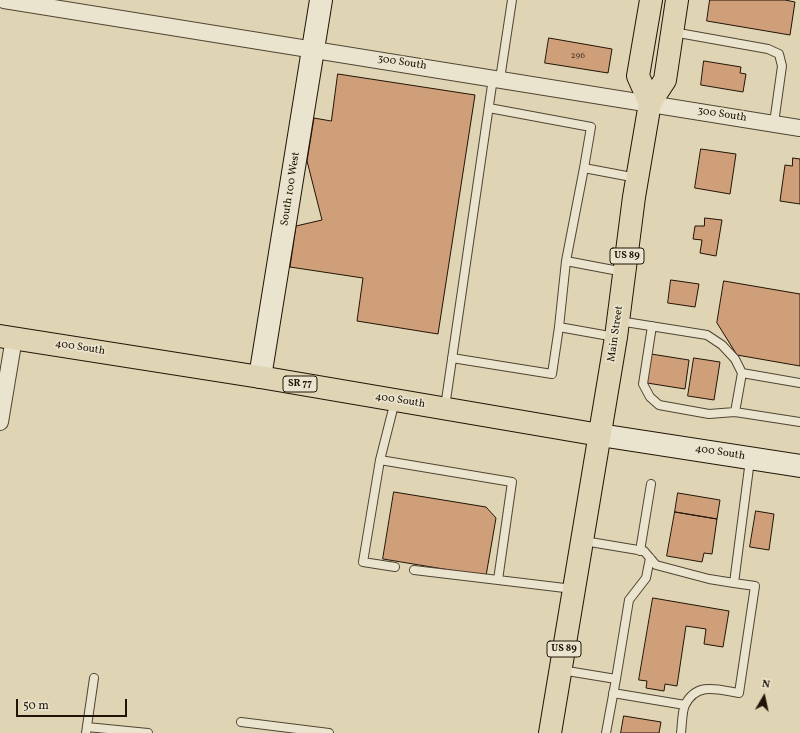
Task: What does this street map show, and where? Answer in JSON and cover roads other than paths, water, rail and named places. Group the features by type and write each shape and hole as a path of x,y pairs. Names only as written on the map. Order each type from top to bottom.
{"main road":[{"path":"650,103 638,76 651,0"},
{"name":"Main Street","path":"575,589 617,329 637,178 650,103 665,80 678,0"},
{"name":"400 South","path":"7,337 260,377 600,435"},
{"name":"US 89","path":"550,733 575,589"}],"street":[{"name":"300 South","path":"4,0 497,78 800,128"},
{"name":"South 100 West","path":"260,377 321,0"},
{"path":"0,422 7,337"},
{"name":"400 South","path":"600,435 800,466"}],"lane":[{"path":"445,408 489,108 497,78 512,0"},
{"path":"672,32 768,49 779,54 782,66 774,123"},
{"path":"452,358 552,374 559,328 566,261 591,127 489,108"},
{"path":"584,168 637,178"},
{"path":"566,261 625,272"},
{"path":"559,328 617,329 652,326 707,335 722,345 735,358 742,373 736,412"},
{"path":"652,326 643,384 650,397 659,405 709,414 736,412 800,422"},
{"path":"742,373 800,383"},
{"path":"395,400 380,460 363,562 395,567"},
{"path":"734,583 751,458"},
{"path":"380,460 512,482 498,580"},
{"path":"640,551 651,484"},
{"path":"583,541 644,551 656,565 709,579 755,586 739,693 708,688 696,691 685,705 681,733"},
{"path":"606,733 629,600 646,578 650,558"},
{"path":"414,570 575,589"},
{"path":"561,670 616,679"},
{"path":"94,678 87,730 148,733"},
{"path":"613,693 685,705"},
{"path":"241,722 328,733"}]}
